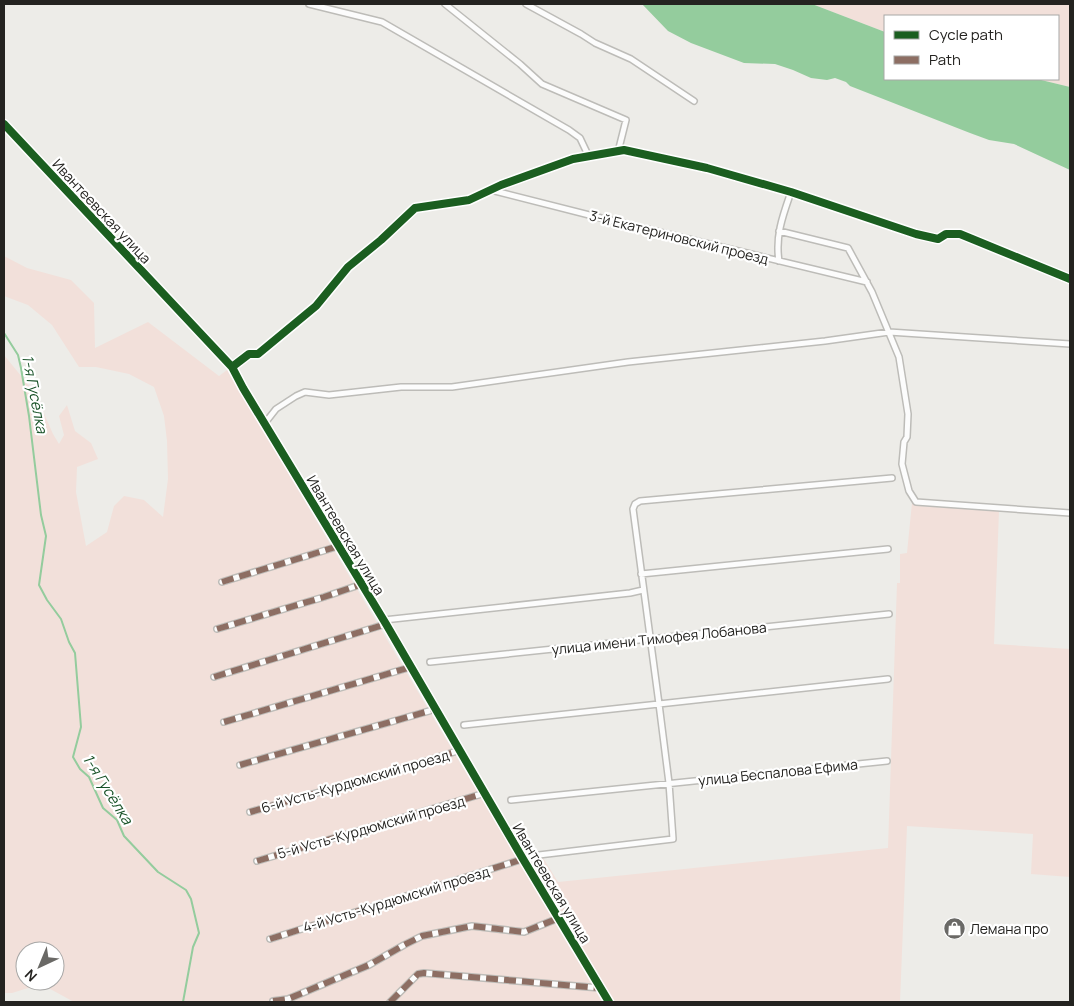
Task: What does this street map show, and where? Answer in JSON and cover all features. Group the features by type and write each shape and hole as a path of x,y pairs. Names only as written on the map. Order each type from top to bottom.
{"street":[{"path":"309,4 382,22 569,130 580,138 589,156"},
{"path":"445,4 542,84 626,120 618,152"},
{"path":"526,4 595,43 631,59 694,101"},
{"name":"Ивантеевская улица","path":"4,124 232,367 609,1002"},
{"path":"232,367 249,354 258,354 316,306 348,267 381,240 415,208 469,200 573,159 624,150 707,168 791,192 916,234 938,239 946,234 960,234 1070,279"},
{"name":"3-й Екатериновский проезд","path":"491,190 867,282"},
{"path":"779,261 777,249 779,231 791,192"},
{"path":"779,231 848,248 867,282 899,357 908,414 907,437 904,442 902,464 909,492 916,502 1070,513"},
{"path":"264,423 276,409 305,392 329,395 401,386 452,387 628,362 825,341 889,332 1070,344"},
{"path":"669,783 633,509 635,504 640,501 892,478"},
{"path":"222,582 339,546"},
{"path":"641,574 888,549"},
{"path":"217,629 324,598 362,584"},
{"path":"214,677 385,622 643,590"},
{"name":"улица имени Тимофея Лобанова","path":"430,662 889,614"},
{"path":"224,722 411,667"},
{"path":"464,724 888,679"},
{"path":"240,766 436,709"},
{"name":"6-й Усть-Курдюмский проезд","path":"250,812 460,750"},
{"name":"улица Беспалова Ефима","path":"512,800 887,760"},
{"name":"4-й Усть-Курдюмский проезд","path":"270,938 522,858 673,839 669,783"},
{"name":"5-й Усть-Курдюмский проезд","path":"257,860 484,793"},
{"path":"272,1000 288,999 354,971 422,936 472,926 524,932 559,918"},
{"path":"390,1002 418,974 424,973 600,988"}],"shaded area":[{"path":"642,4 812,4 884,32 884,80 1041,80 1070,87 1070,170 1014,144 989,140 970,133 850,86 846,82 835,78 827,80 811,78 775,64 744,63 691,43 668,31"},
{"path":"812,4 1070,4 1070,87 1041,80 1059,80 1059,15 884,15 884,32"},
{"path":"4,256 27,268 71,280 94,303 95,348 148,322 219,376 227,370 602,1002 74,1002 54,991 65,991 65,941 15,941 15,991 18,991 4,993 4,355 35,393 59,444 64,435 59,416 67,405 75,431 91,443 98,459 77,467 76,492 86,546 107,532 114,506 124,496 144,500 163,517 168,479 164,416 154,387 129,374 96,367 79,367 52,325 28,305 4,296"},
{"path":"912,503 919,506 999,511 994,644 1070,649 1070,877 1031,874 1033,834 907,826 900,1002 613,1002 532,866 532,863 542,856 558,882 888,848 897,583 900,583 900,554 907,553"}],"waterway":[{"name":"1-я Гусёлка","path":"4,333 18,355 21,368 41,515 46,536 39,585 61,619 75,653 81,727 73,757 80,769 89,777 103,808 117,820 124,836 158,872 186,890 191,899 199,933 193,947 183,1002"}],"marked path":[{"path":"222,582 339,546"},
{"path":"217,629 362,584"},
{"path":"214,677 386,624"},
{"path":"224,722 411,667"},
{"path":"240,765 436,709"},
{"path":"250,812 460,750"},
{"path":"257,861 485,793"},
{"path":"270,939 523,859"},
{"path":"273,1001 288,999 369,965 422,936 472,926 524,932 559,918"},
{"path":"390,1002 418,974 424,973 600,988"}],"cycle path":[{"path":"4,124 232,367 609,1002"},
{"path":"232,367 249,354 258,354 316,306 348,267 381,240 415,208 469,200 501,185 573,159 624,150 707,168 791,192 916,234 938,239 946,234 960,234 1070,279"}],"place":[{"name":"Лемана про","path":"954,928"}]}
